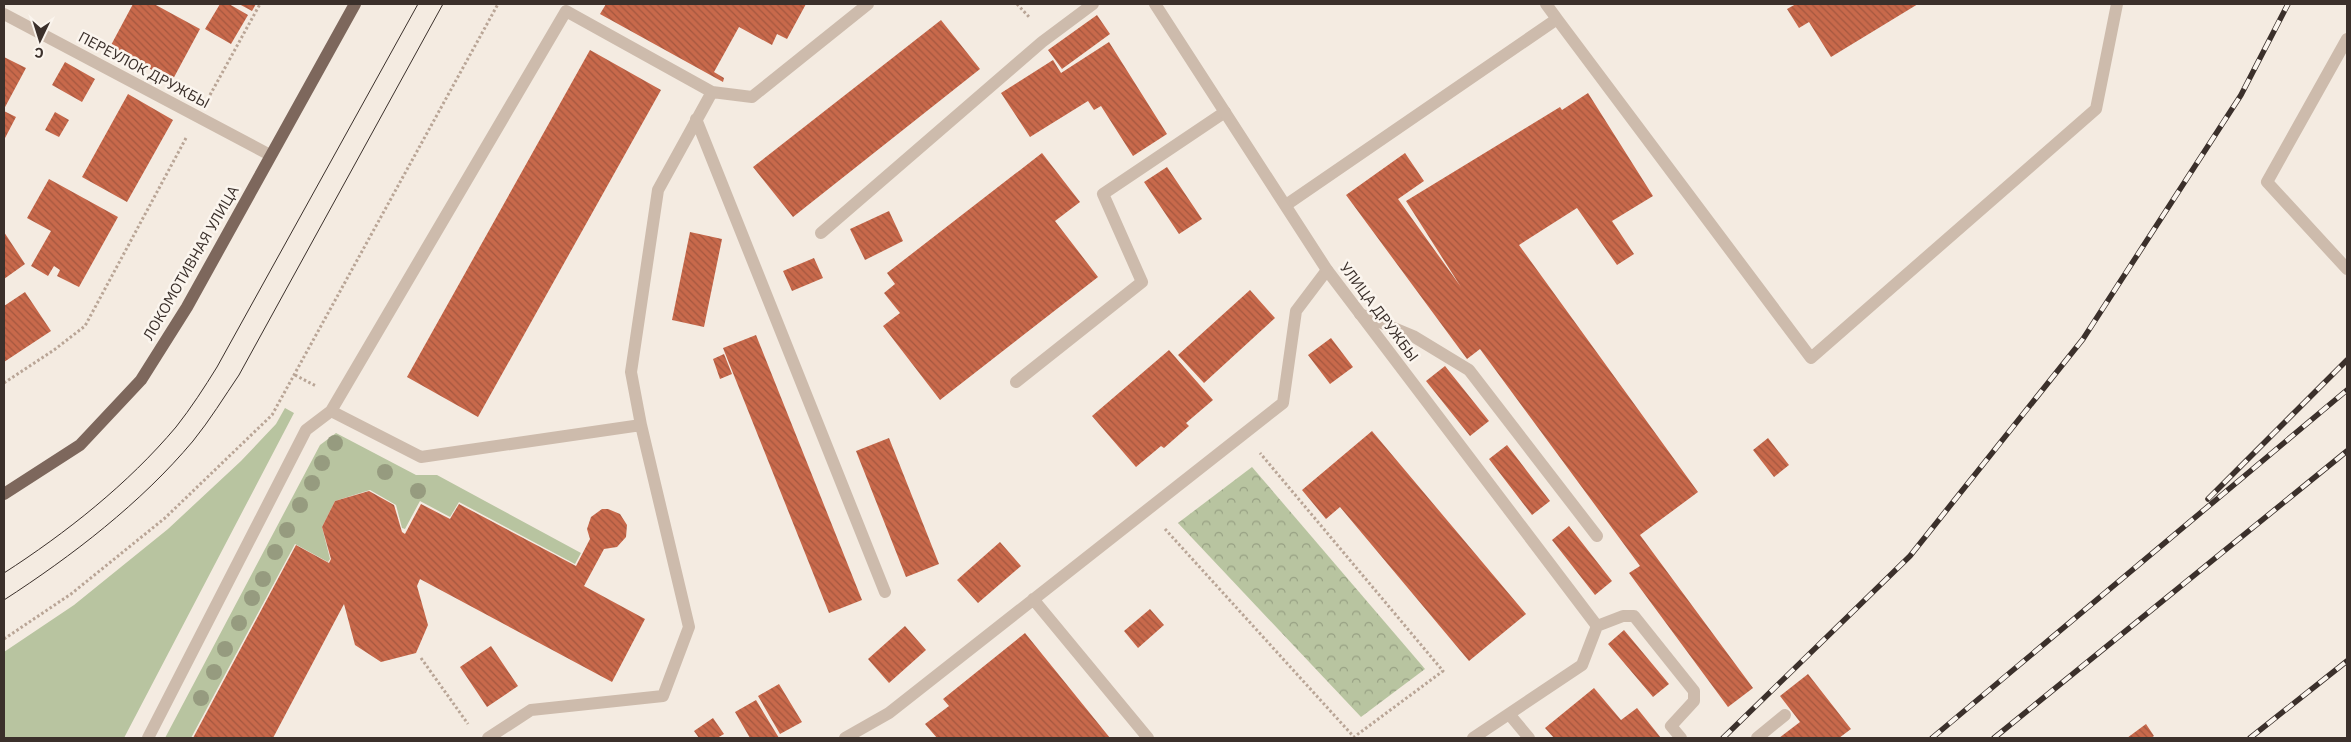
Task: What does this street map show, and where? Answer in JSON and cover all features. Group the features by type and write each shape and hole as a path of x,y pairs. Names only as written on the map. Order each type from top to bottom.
{"main road":[{"name":"ЛОКОМОТИВНАЯ УЛИЦА","path":"4,494 80,445 141,380 187,307 355,4"}],"street":[{"path":"148,738 306,430 332,411 566,11 712,92 752,97 868,4"},
{"path":"821,233 1042,42 1093,4"},
{"name":"УЛИЦА ДРУЖБЫ","path":"1155,4 1328,270 1597,626"},
{"path":"1546,4 1811,358 2096,109 2117,4"},
{"name":"ПЕРЕУЛОК ДРУЖБЫ","path":"4,14 270,155"},
{"path":"1286,205 1557,19"},
{"path":"2347,39 2267,182 2347,268"},
{"path":"488,738 531,710 663,696 689,627 630,372 658,190 712,92"},
{"path":"1016,382 1142,282 1103,194 1225,112"},
{"path":"696,119 885,592"},
{"path":"845,738 889,713 1147,508 1283,403 1296,311 1328,270"},
{"path":"1360,314 1413,336 1469,370 1597,536"},
{"path":"332,411 421,457 642,425"},
{"path":"1033,599 1148,738"},
{"path":"1473,738 1582,665 1597,626 1623,616 1634,616 1694,691 1694,700 1671,726 1681,738"},
{"path":"1509,714 1529,738"},
{"path":"1757,738 1786,716"}],"path":[{"path":"4,383 54,350 85,326 260,4"},
{"path":"4,640 70,594 165,518 272,415 498,4"},
{"path":"1147,508 1354,737 1443,671 1244,434"},
{"path":"421,658 473,730"}],"green space":[{"path":"285,408 294,413 124,738 4,738 4,652 74,605 168,529 241,461 276,424"},
{"path":"336,433 416,475 437,475 581,553 575,564 459,502 450,517 420,501 405,529 402,528 396,505 370,490 335,501 322,527 330,559 328,562 295,544 191,738 165,738 320,445"},
{"path":"1252,467 1425,669 1361,717 1178,523"}],"building":[{"path":"133,4 154,4 200,29 172,81 110,47"},
{"path":"220,4 229,4 248,15 231,44 205,29"},
{"path":"239,4 256,4 252,11"},
{"path":"606,4 806,4 787,39 777,34 772,45 739,27 714,72 724,78 723,82 600,14"},
{"path":"1796,4 1918,4 1831,57 1809,22 1799,28 1787,9"},
{"path":"1097,15 1110,34 1062,69 1048,50"},
{"path":"941,20 980,69 793,217 753,167"},
{"path":"1109,42 1167,134 1133,156 1101,106 1094,110 1088,101 1030,137 1001,93 1053,60 1061,73"},
{"path":"590,50 661,90 478,417 407,377"},
{"path":"4,57 26,68 4,109"},
{"path":"65,62 95,79 82,102 52,85"},
{"path":"1588,93 1653,196 1612,221 1634,254 1617,265 1577,208 1519,245 1698,492 1640,535 1753,688 1728,707 1629,573 1640,566 1480,349 1467,359 1346,195 1405,153 1424,181 1398,199 1461,287 1406,201 1560,107 1562,110"},
{"path":"128,94 173,120 127,202 82,177"},
{"path":"4,111 16,117 4,140"},
{"path":"55,112 69,120 59,137 45,130"},
{"path":"1042,153 1080,202 1055,221 1098,277 940,400 883,326 900,313 884,293 895,284 887,273"},
{"path":"1167,167 1202,219 1179,234 1144,182"},
{"path":"49,179 118,217 79,287 57,276 60,270 54,266 48,276 31,266 51,231 27,218"},
{"path":"889,211 903,241 865,260 850,229"},
{"path":"4,232 25,264 4,279"},
{"path":"690,232 722,239 704,327 672,320"},
{"path":"814,258 823,278 792,291 783,271"},
{"path":"1250,290 1275,318 1204,383 1178,355"},
{"path":"25,292 51,331 4,362 4,306"},
{"path":"756,335 862,600 829,613 723,348"},
{"path":"1331,338 1353,367 1330,384 1308,355"},
{"path":"1169,350 1213,400 1186,423 1189,426 1164,448 1161,446 1136,467 1092,416"},
{"path":"724,354 732,374 720,379 713,359"},
{"path":"1445,366 1489,421 1470,436 1426,381"},
{"path":"1372,431 1526,614 1469,661 1340,507 1326,519 1302,490"},
{"path":"889,438 939,564 906,577 856,451"},
{"path":"1768,438 1789,465 1774,477 1753,450"},
{"path":"1507,445 1550,501 1532,515 1489,459"},
{"path":"369,491 394,505 402,532 405,534 421,504 450,519 459,504 576,566 590,539 587,529 591,517 602,509 608,509 620,514 627,525 626,537 617,547 604,549 584,586 645,619 612,682 420,579 417,586 428,625 416,653 381,662 355,645 344,604 273,738 193,738 296,545 329,563 331,559 322,527 335,501"},
{"path":"1569,526 1612,581 1595,595 1552,540"},
{"path":"1000,542 1021,566 978,603 957,580"},
{"path":"1150,609 1164,625 1138,648 1124,631"},
{"path":"905,626 926,650 889,683 868,659"},
{"path":"1624,630 1669,684 1653,697 1608,644"},
{"path":"1025,633 1110,738 937,738 925,724 949,706 943,699"},
{"path":"491,646 518,686 487,707 460,667"},
{"path":"1808,674 1851,729 1839,738 1779,738 1800,722 1780,696"},
{"path":"779,684 802,722 780,734 758,696"},
{"path":"1594,688 1621,720 1637,708 1661,738 1554,738 1545,728"},
{"path":"756,700 779,738 750,738 735,712"},
{"path":"713,718 724,734 717,738 699,738 694,731"},
{"path":"2146,724 2154,736 2151,738 2127,738"}],"tram line":[{"path":"4,573 73,524 117,488 157,448 187,413 217,367 418,4"},
{"path":"4,600 80,547 128,507 173,464 205,425 239,375 443,4"}],"railway":[{"path":"1723,738 1910,556 2083,339 2241,95 2288,4"},
{"path":"2208,499 2347,360"},
{"path":"1932,738 2347,390"},
{"path":"1994,738 2347,451"},
{"path":"2250,738 2347,661"}]}
